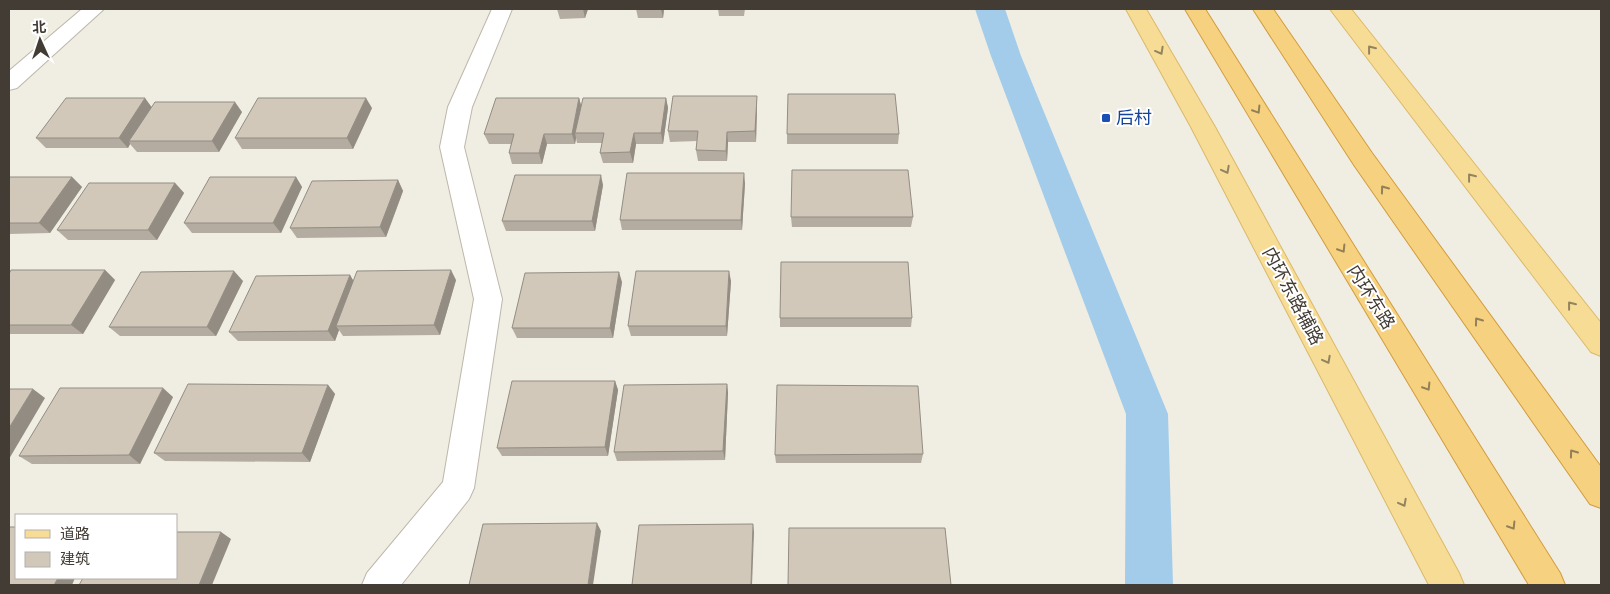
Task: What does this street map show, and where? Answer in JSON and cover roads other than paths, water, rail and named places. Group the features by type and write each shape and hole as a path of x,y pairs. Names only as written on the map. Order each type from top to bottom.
{"highway":[{"path":"1186,9 1236,76"},
{"name":"内环东路","path":"1195,9 1548,585"},
{"path":"1263,9 1363,160 1601,493"},
{"path":"1284,9 1363,160"}],"main road":[{"name":"内环东路辅路","path":"1136,9 1208,136 1447,585"},
{"path":"1340,9 1601,344"}],"street":[{"path":"9,83 94,9"},
{"path":"379,585 458,488 488,299 452,147 460,107 502,9"}],"waterway":[{"path":"990,9 1006,56 1147,414 1149,585"}],"place":[{"name":"后村","path":"1106,118"}]}
